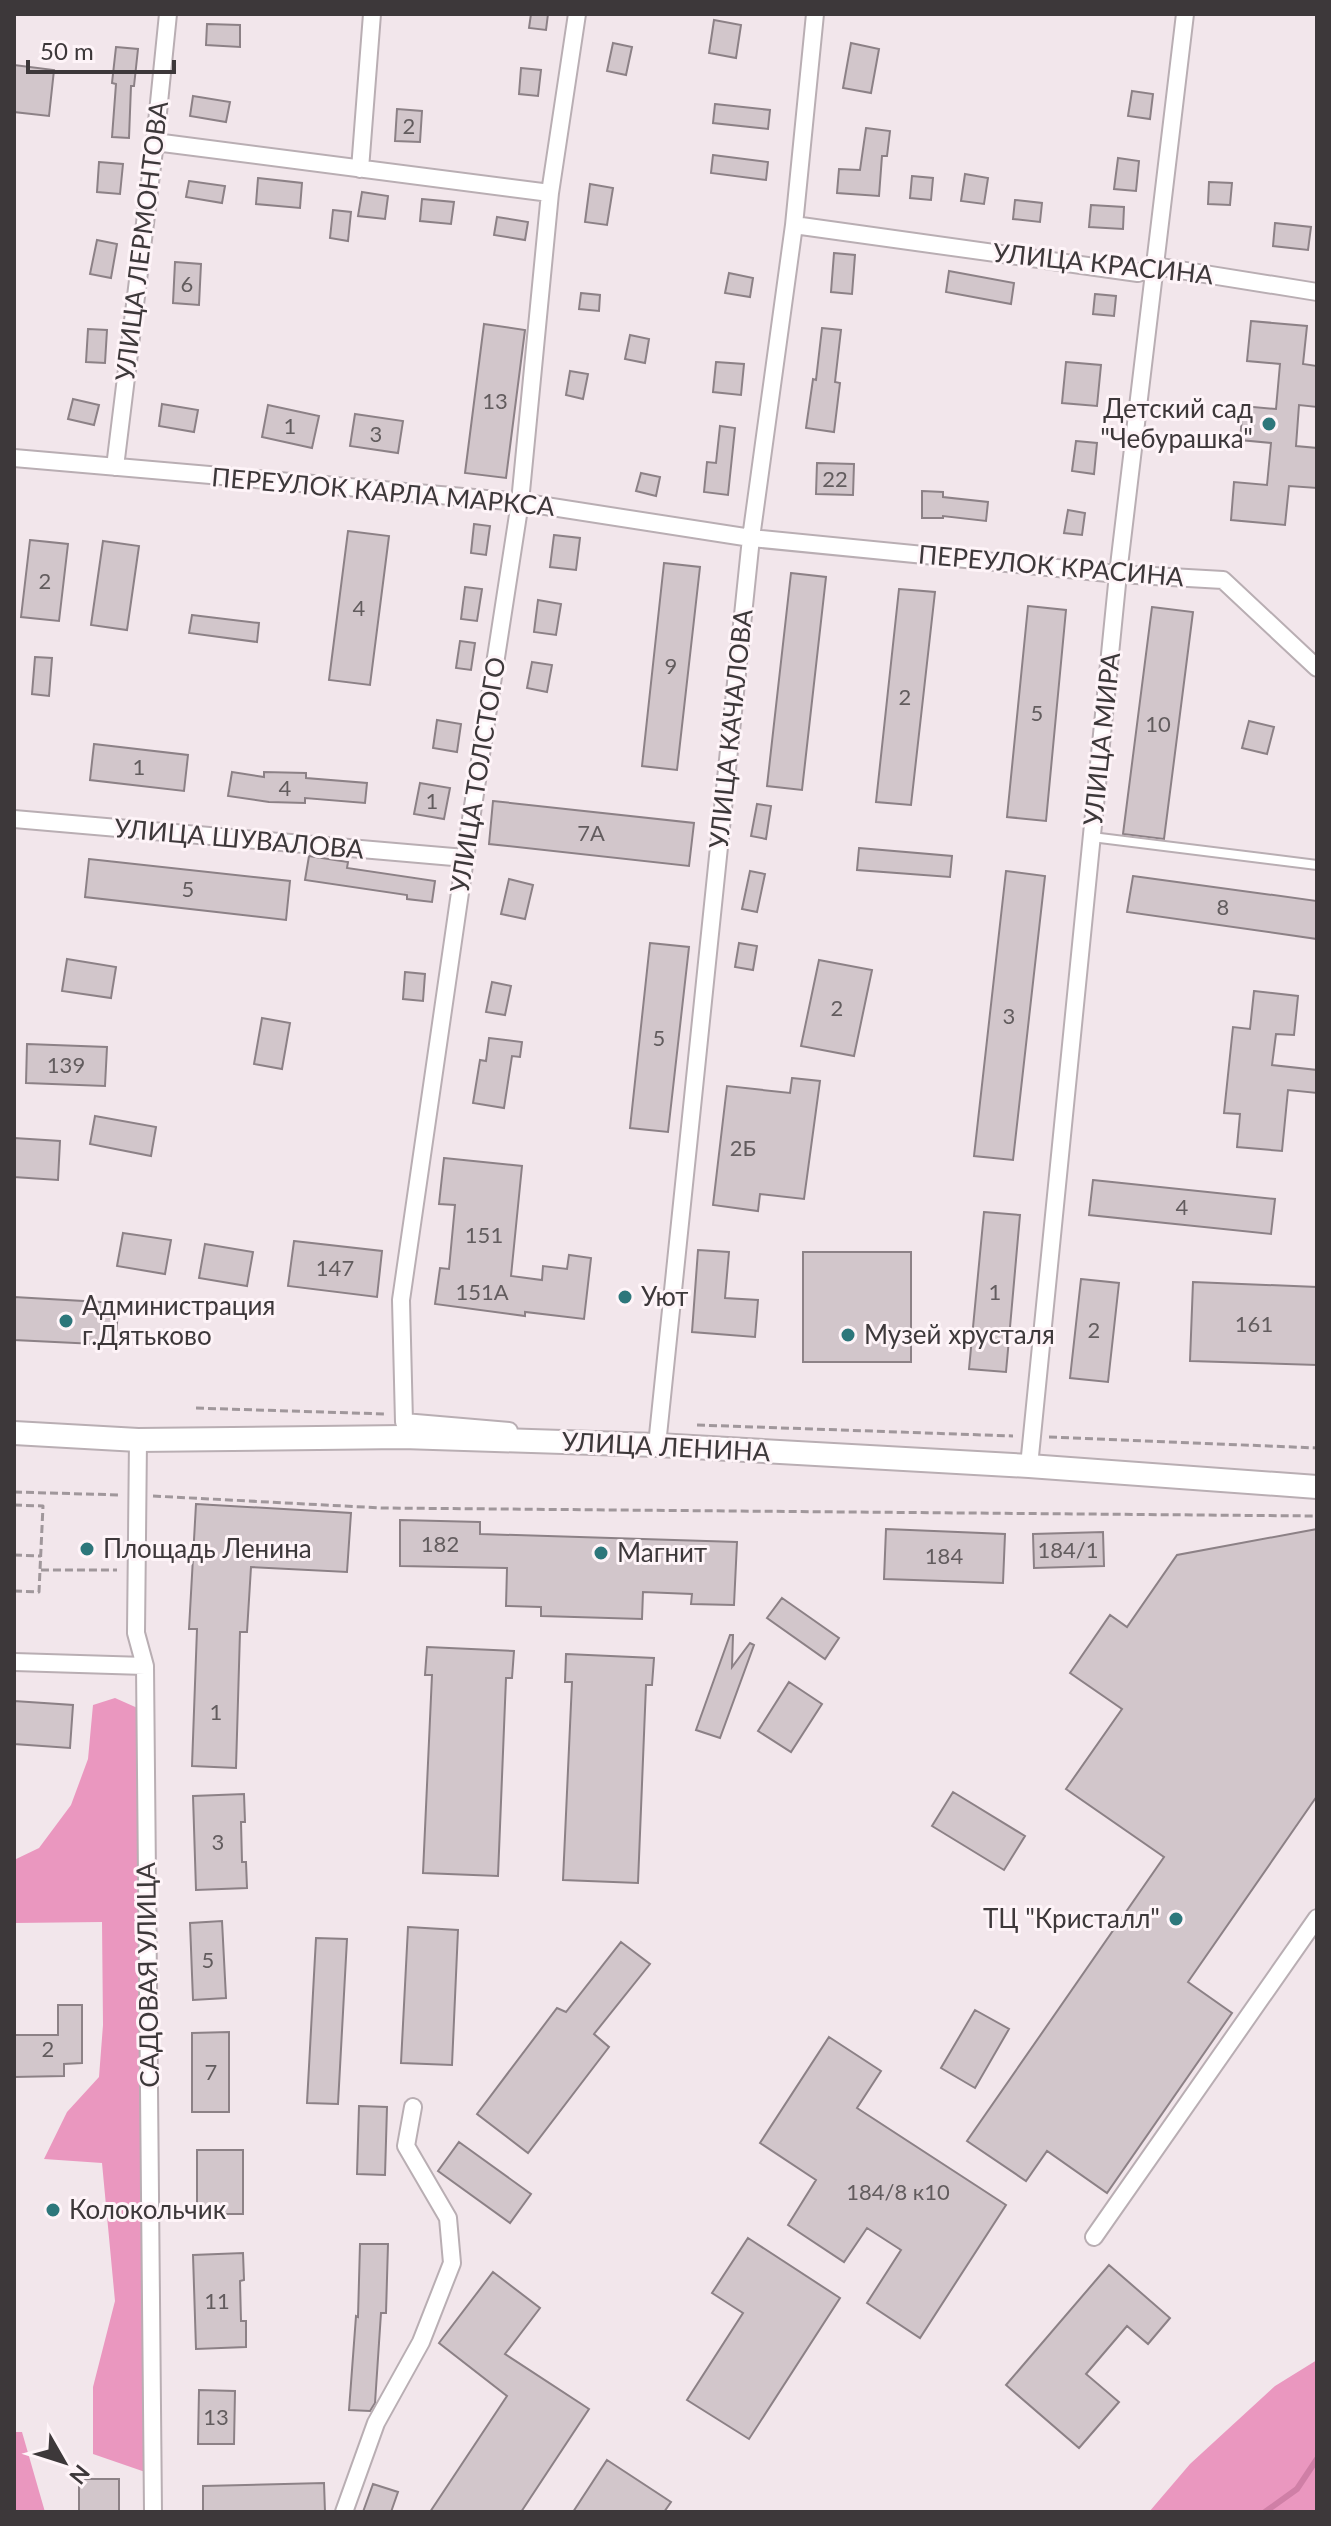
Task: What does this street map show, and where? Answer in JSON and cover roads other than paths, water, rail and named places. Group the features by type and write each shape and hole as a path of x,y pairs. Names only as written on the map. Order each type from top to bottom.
{"main road":[{"name":"УЛИЦА ЛЕНИНА","path":"14,1433 138,1440 403,1437 508,1440 658,1434 1317,1487"}],"street":[{"name":"УЛИЦА ЛЕРМОНТОВА","path":"115,467 168,14"},
{"path":"360,169 372,14"},
{"name":"УЛИЦА ТОЛСТОГО","path":"508,1440 509,1430 404,1422 401,1300 520,502 550,193 577,14"},
{"name":"УЛИЦА КАЧАЛОВА","path":"658,1434 751,538 794,225 815,14"},
{"name":"УЛИЦА МИРА","path":"1029,1466 1118,574 1185,14"},
{"path":"155,142 550,193"},
{"name":"УЛИЦА КРАСИНА","path":"794,225 1138,273 1155,266 1317,292"},
{"name":"ПЕРЕУЛОК КАРЛА МАРКСА","path":"14,458 520,502 751,538"},
{"name":"ПЕРЕУЛОК КРАСИНА","path":"751,538 1118,574 1223,580 1317,668"},
{"name":"УЛИЦА ШУВАЛОВА","path":"14,819 465,858"},
{"name":"САДОВАЯ УЛИЦА","path":"138,1440 136,1633 145,1666 153,2512"},
{"path":"14,1662 145,1666"},
{"path":"1094,2237 1317,1918"},
{"path":"344,2512 376,2423 421,2342 452,2263 448,2218 406,2146 413,2107"}],"lane":[{"path":"1092,837 1317,865"}],"waterway":[{"path":"1265,2512 1297,2489 1317,2459"}],"place":[{"name":"Детский сад \"Чебурашка\"","path":"1269,424"},
{"name":"Уют","path":"625,1297"},
{"name":"Администрация г.Дятьково","path":"66,1321"},
{"name":"Музей хрусталя","path":"848,1335"},
{"name":"Площадь Ленина","path":"87,1549"},
{"name":"Магнит","path":"601,1553"},
{"name":"ТЦ \"Кристалл\"","path":"1176,1919"},
{"name":"Колокольчик","path":"53,2210"}]}
